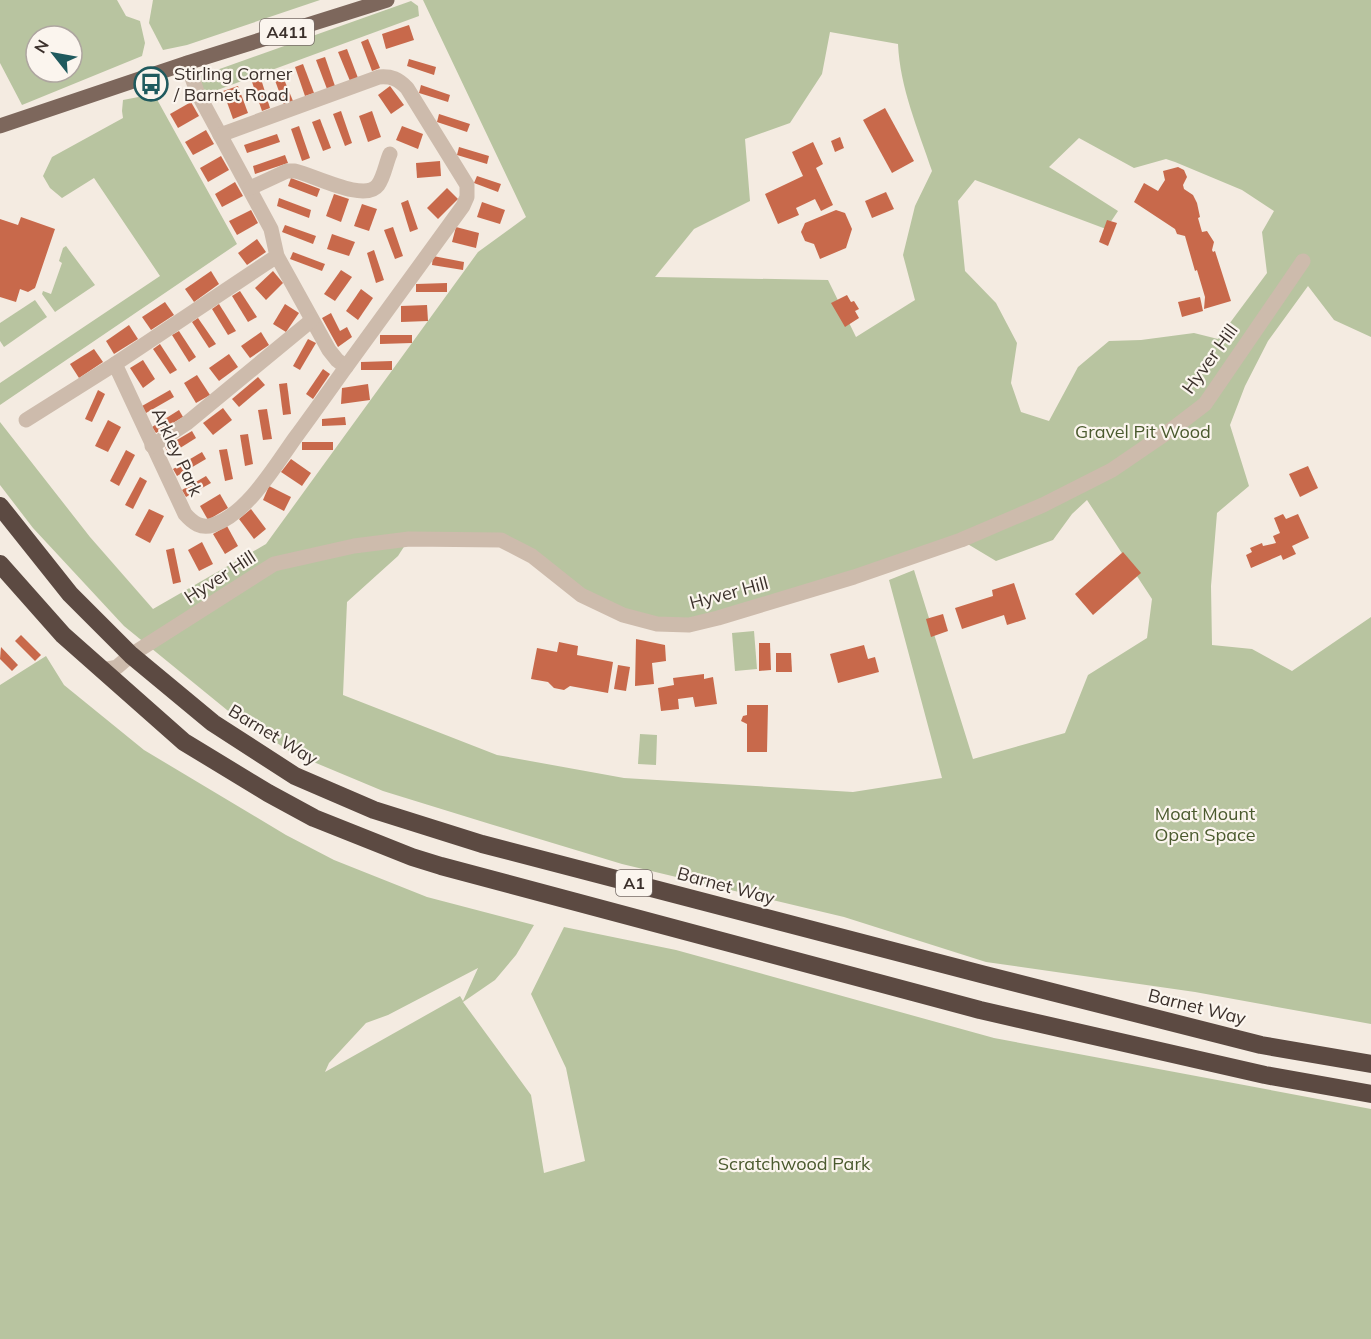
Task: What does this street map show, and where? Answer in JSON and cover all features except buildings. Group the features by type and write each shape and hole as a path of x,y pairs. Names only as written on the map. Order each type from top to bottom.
{"highway":[{"name":"Barnet Way","path":"0,506 70,594 131,655 213,723 295,776 374,810 482,844 985,975 1261,1045 1371,1064"},
{"name":"A1","path":"0,564 63,635 184,742 268,794 314,818 412,857 980,1010 1265,1075 1371,1094"}],"main road":[{"name":"A411","path":"0,126 187,63 387,0"}],"street":[{"path":"187,63 197,92 271,229 277,256 329,350 346,367"},
{"name":"Arkley Park","path":"115,364 185,514 197,525 215,524 236,510 253,494 464,206 467,197 467,185 406,88 390,76 379,77 220,135"},
{"path":"250,188 287,171 295,171 358,193 370,191 378,185 390,154"},
{"path":"26,420 115,364 277,256"},
{"name":"Hyver Hill","path":"101,670 117,667 131,655 274,564 354,546 409,539 501,540 532,556 580,595 623,615 657,624 689,625 854,577 961,540 1043,505 1112,470 1175,427 1205,404 1303,261"},
{"path":"152,446 188,423 312,320"}],"green space":[{"path":"0,0 117,0 126,16 140,21 145,43 142,56 84,80 84,24 24,24 24,84 73,84 22,105 0,63"},
{"path":"153,0 320,0 187,45 163,50 149,23"},
{"path":"423,0 1371,0 1371,337 1334,320 1308,286 1268,341 1245,386 1230,425 1249,486 1217,513 1211,586 1212,645 1252,649 1292,671 1371,617 1371,1024 1195,992 986,962 844,917 622,864 383,791 292,753 227,710 124,626 33,528 0,485 0,422 90,537 153,609 266,544 478,252 526,217","holes":["830,32 898,44 906,92 932,171 915,206 903,255 915,300 856,337 828,280 655,277 694,229 750,201 745,139 790,123 822,74","1079,138 1134,168 1166,159 1175,162 1242,190 1274,211 1262,232 1267,273 1218,339 1194,333 1141,340 1109,341 1078,367 1049,421 1021,412 1011,383 1017,343 996,303 965,271 958,201 975,180 1106,229 1118,211 1049,167","1087,500 1152,599 1147,638 1088,675 1065,733 973,759 914,570 889,580 942,778 853,792 624,778 497,755 343,695 347,602 398,556 409,539 501,540 623,615 689,625 961,540 996,561 1053,540 1072,514"]},
{"path":"411,1 418,6 419,16 212,92 203,90 200,76"},
{"path":"154,94 237,244 0,405 0,383 160,276 94,178 62,198 50,188 43,176 52,157 123,118 123,100"},
{"path":"66,246 95,285 55,312 42,294 43,291 51,294 62,263 59,261 63,248"},
{"path":"35,300 47,317 4,347 0,341 0,323"},
{"path":"754,631 757,669 735,671 732,633"},
{"name":"Scratchwood Park","path":"46,656 64,685 144,750 286,835 334,860 427,897 534,925 516,955 495,980 463,1002 531,1095 544,1173 585,1161 566,1068 531,994 564,927 676,950 994,1038 1371,1109 1371,1339 0,1339 0,685","holes":["478,968 463,1001 460,996 325,1072 329,1063 366,1023 388,1015"]},
{"path":"640,734 657,735 656,765 638,764"}],"place":[{"name":"Stirling Corner / Barnet Road","path":"151,84"}],"park label":[{"name":"Gravel Pit Wood","path":"1143,432"},
{"name":"Moat Mount Open Space","path":"1205,824"}]}
